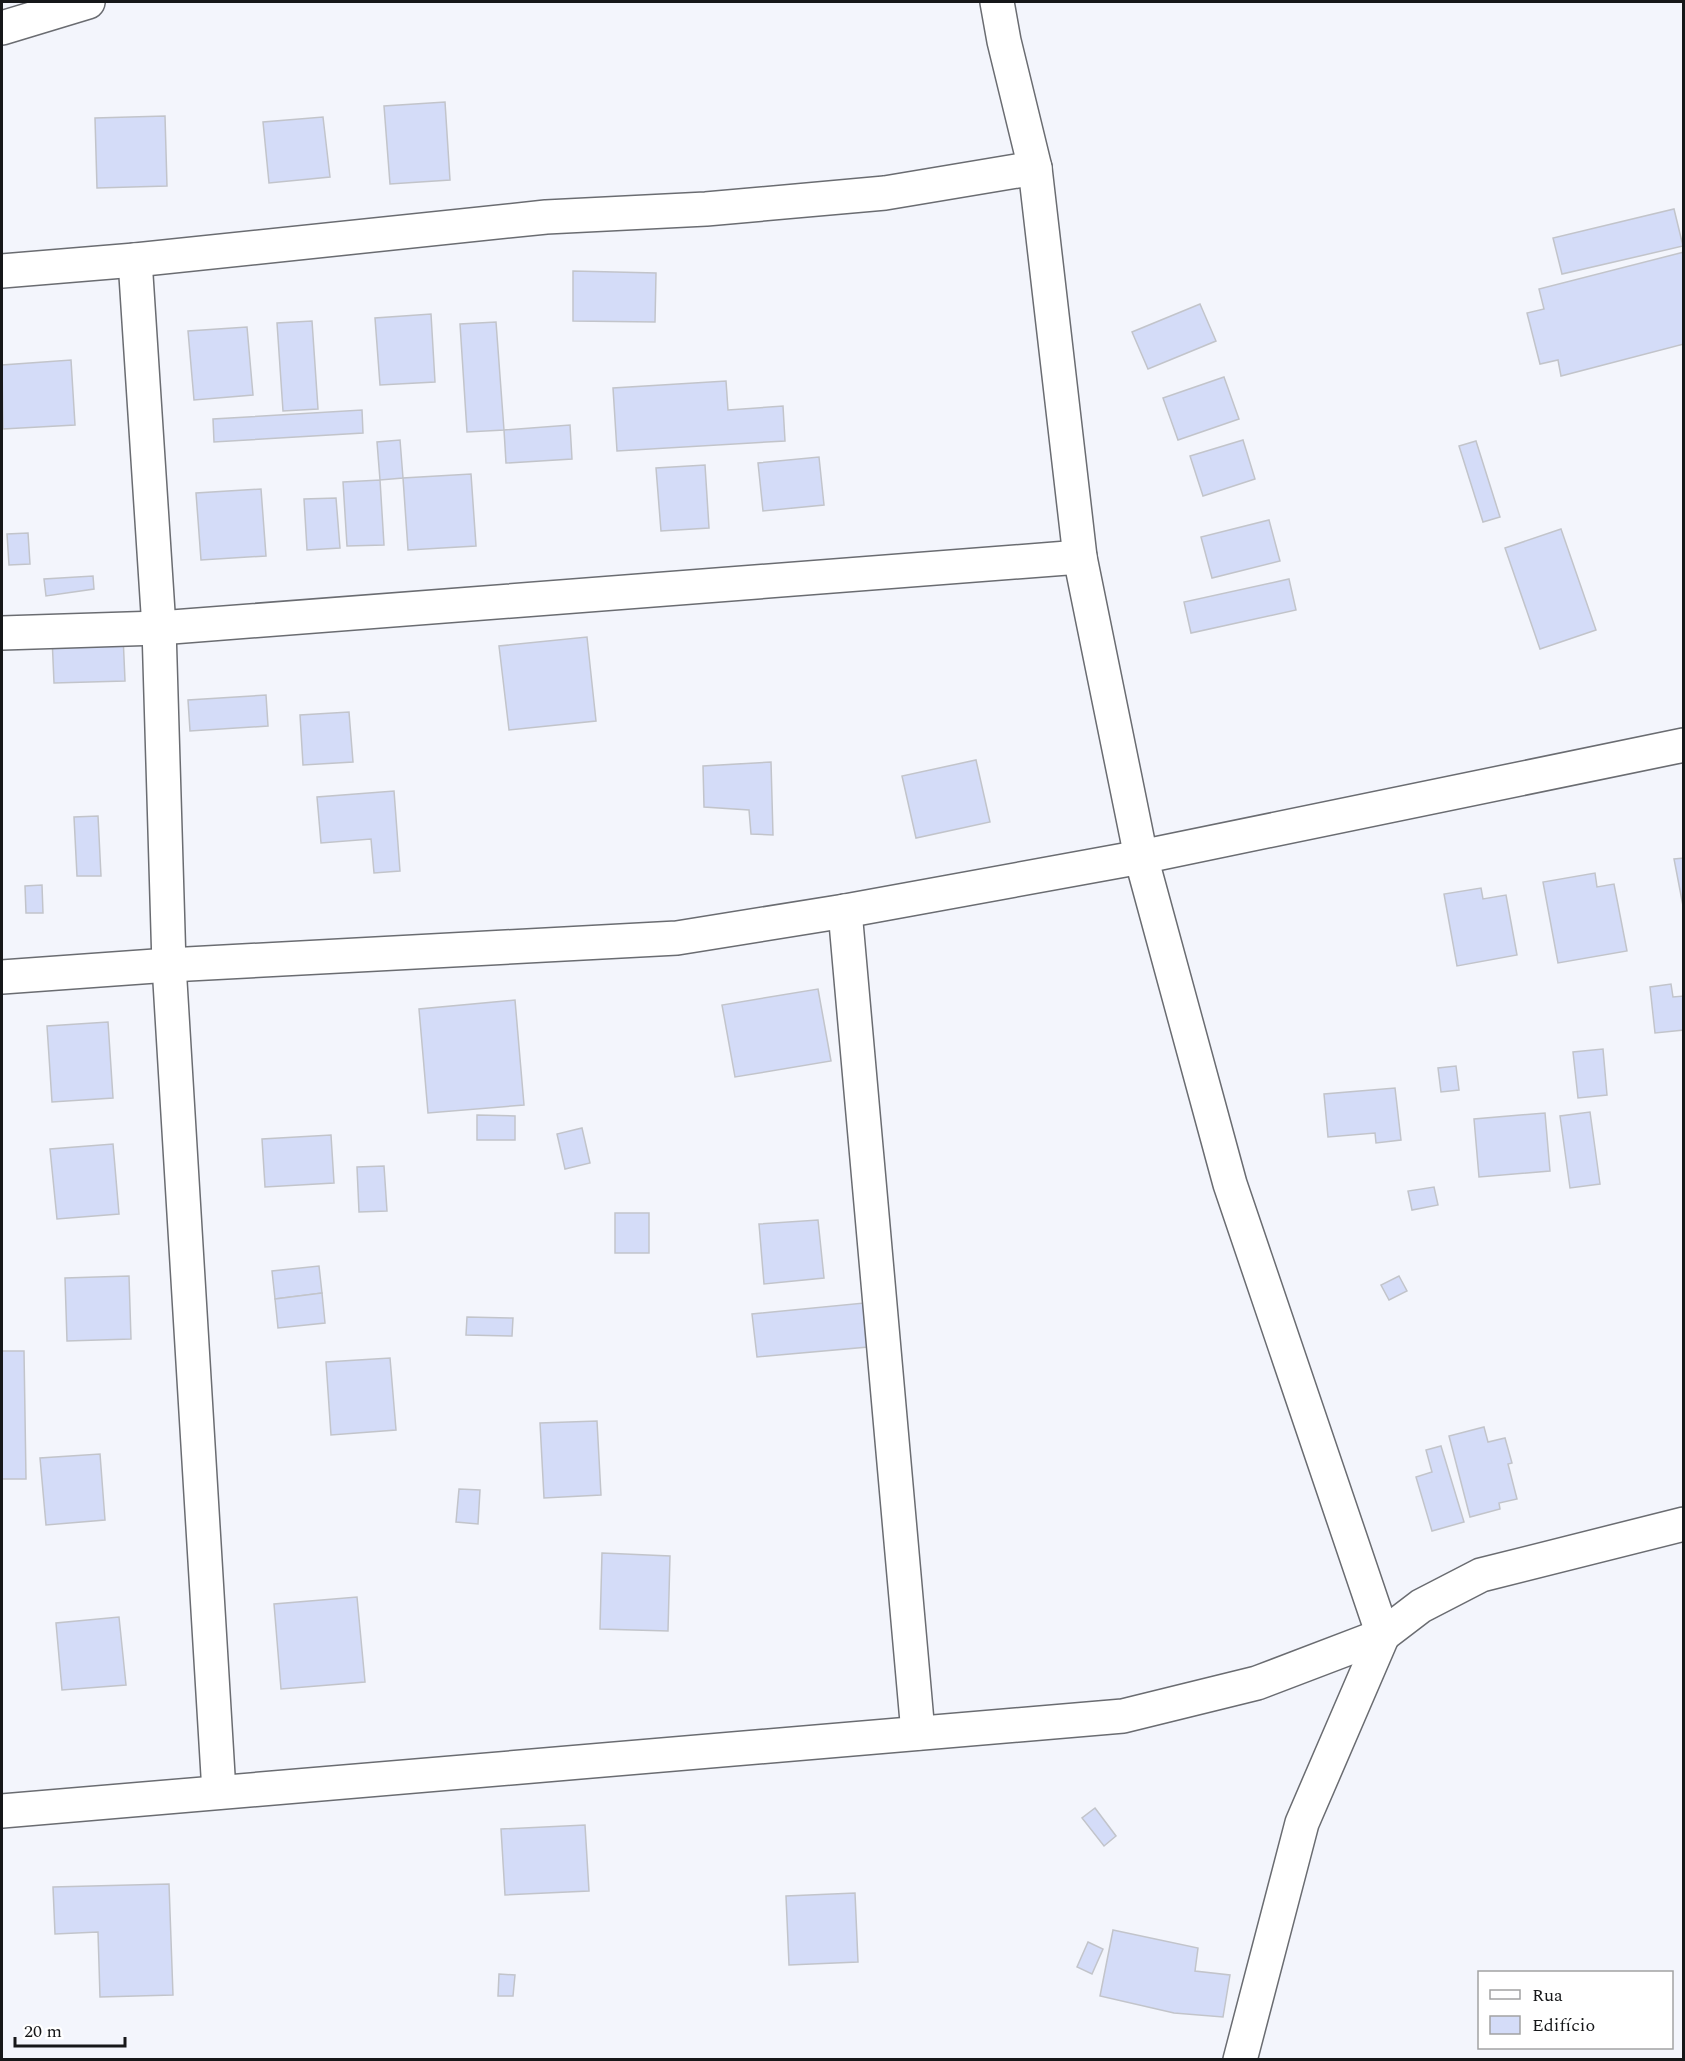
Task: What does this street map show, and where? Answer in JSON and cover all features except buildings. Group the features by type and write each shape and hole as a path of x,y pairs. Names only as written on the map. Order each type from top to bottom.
{"street":[{"path":"2,28 88,2"},
{"path":"997,2 1004,41 1035,168 1080,557 1141,857 1230,1184 1383,1635 1302,1823 1240,2060"},
{"path":"2,270 135,260 546,218 706,209 885,193 1035,168"},
{"path":"135,260 159,628 169,965 219,1792"},
{"path":"2,633 159,628 1080,557"},
{"path":"2,977 169,965 677,938 845,911 1141,857 1683,745"},
{"path":"845,911 918,1733"},
{"path":"2,1811 1123,1716 1257,1683 1383,1635 1421,1606 1481,1575 1683,1524"}]}
